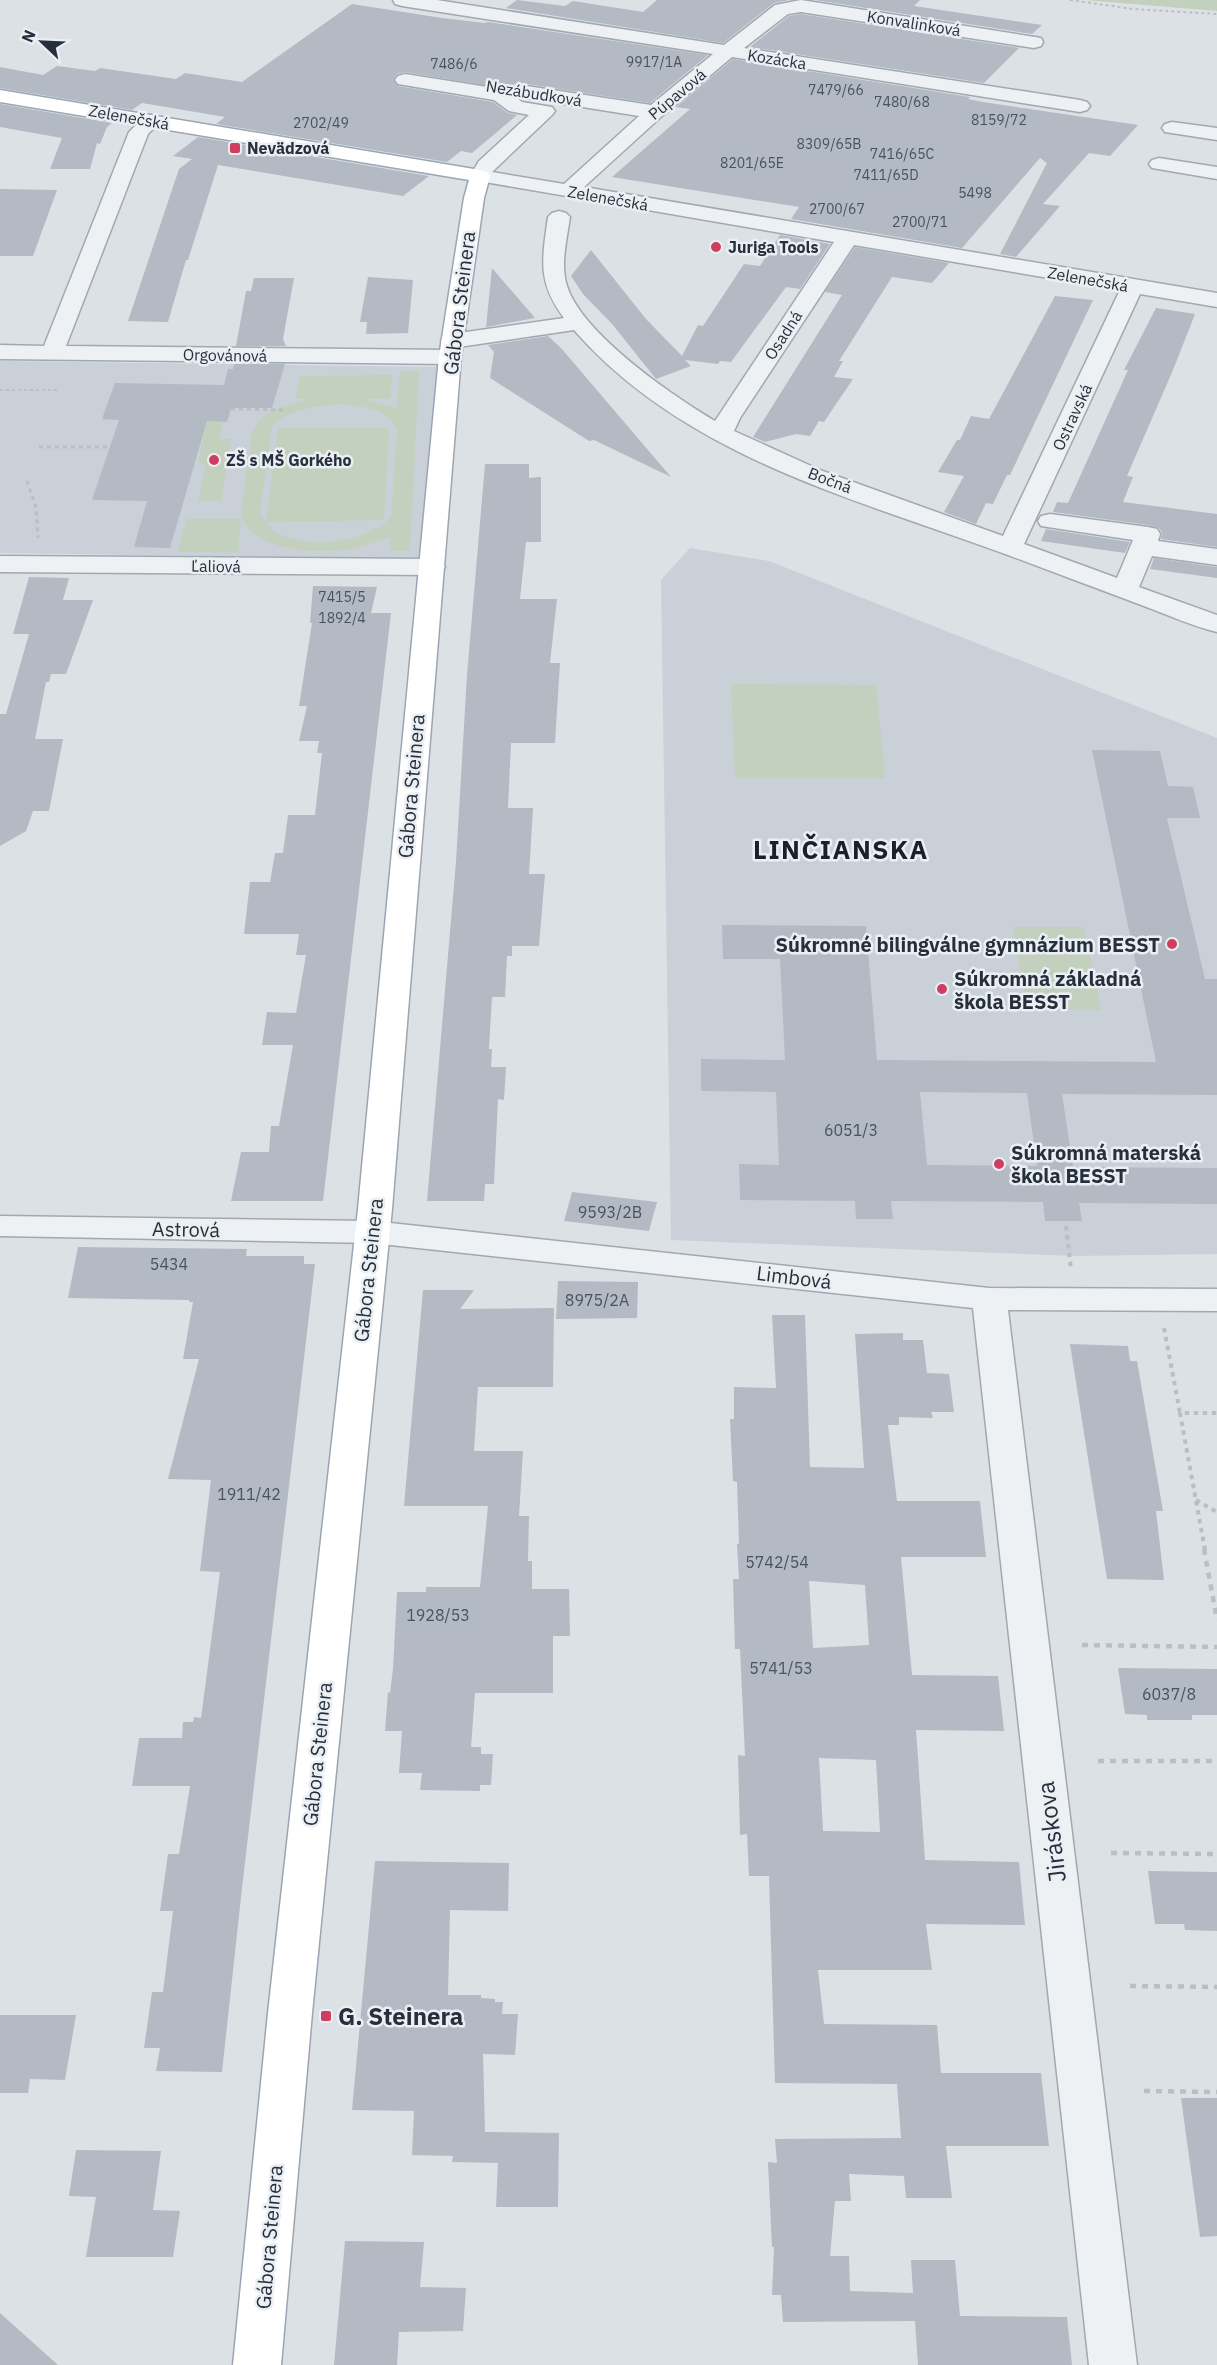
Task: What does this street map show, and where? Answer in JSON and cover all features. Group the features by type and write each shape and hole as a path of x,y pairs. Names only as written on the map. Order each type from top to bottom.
{"main road":[{"name":"Zelenečská","path":"0,96 480,176"},
{"name":"Gábora Steinera","path":"257,2365 288,2025 372,1232 451,349 474,198 480,176"}],"street":[{"name":"Kozácka","path":"402,0 1080,106"},
{"path":"475,12 493,0"},
{"name":"Konvalinková","path":"793,6 1034,42"},
{"name":"Púpavová","path":"568,192 655,112 727,52 783,9 793,6"},
{"name":"Nezábudková","path":"480,176 486,165 545,111 516,107 500,95 409,77 655,112"},
{"path":"52,353 139,132 151,121"},
{"path":"1172,128 1217,134"},
{"path":"1158,165 1217,173"},
{"name":"Zelenečská","path":"480,176 1217,300"},
{"name":"Bočná","path":"559,217 553,261 554,280 560,296 579,323 612,359 641,384 722,433 823,478 1217,624"},
{"name":"Osadná","path":"722,433 729,418 847,239"},
{"name":"Ostravská","path":"1010,548 1132,287"},
{"name":"Orgovánová","path":"0,352 451,349 579,323"},
{"path":"1050,520 1148,534 1125,590"},
{"path":"1144,547 1217,557"},
{"name":"Ľaliová","path":"0,564 432,567"},
{"name":"Astrová","path":"0,1226 372,1232"},
{"name":"Limbová","path":"372,1232 989,1299 1217,1300"},
{"name":"Jiráskova","path":"989,1299 1113,2365"}],"path":[{"path":"1070,0 1133,9 1217,14"},
{"path":"0,390 59,390"},
{"path":"231,409 286,410"},
{"path":"39,447 109,447"},
{"path":"27,481 36,507 38,542"},
{"path":"1066,1226 1071,1269"},
{"path":"1161,1317 1217,1620"},
{"path":"1180,1413 1217,1413"},
{"path":"1196,1500 1217,1512"},
{"path":"1082,1645 1217,1647"},
{"path":"1098,1761 1217,1761"},
{"path":"1111,1853 1217,1854"},
{"path":"1130,1986 1216,1989"},
{"path":"1144,2091 1217,2092"}],"shaded area":[{"name":"ZŠ s MŠ Gorkého","path":"0,361 437,367 420,559 0,553"},
{"name":"Súkromná základná škola BESST","path":"690,548 769,561 1217,738 1217,1254 1075,1256 671,1240 661,580"}],"green space":[{"path":"1085,0 1217,0 1217,11"},
{"path":"400,371 419,371 410,551 390,551 390,537 341,550 289,548 258,536 247,526 241,512 252,432 256,424 268,413 309,399 296,399 300,376 392,375 391,398 365,399 397,408","holes":["342,404 381,413 388,417 397,430 391,516 380,526 365,534 347,539 328,542 291,539 276,532 266,522 384,520 389,428 278,428 266,521 260,514 272,426 288,415 305,409"]},
{"path":"207,421 222,422 220,439 231,439 221,501 198,501 206,464 198,463"},
{"path":"187,519 241,519 238,552 177,552"},
{"path":"731,684 876,685 885,778 735,778"},
{"path":"1013,927 1084,927 1101,1010 1027,1010"}],"building":[{"path":"517,0 565,6 573,1 643,12 657,0 789,0 774,3 723,43 506,8"},
{"path":"815,0 920,0 914,6 1042,25 1032,34"},
{"path":"352,4 708,55 650,103 520,83 508,89 405,72 397,74 393,80 398,86 493,102 508,113 517,115 472,153 461,151 447,162 216,124 225,117 142,103 132,110 0,88 0,67 43,75 57,66 95,71 100,68 176,79 185,73 242,82"},
{"path":"801,14 1019,48 984,83 750,47 789,16"},
{"path":"733,59 970,97 968,99 983,102 1138,125 1110,156 1089,153 1043,204 1060,206 1016,257 1000,254 1047,163 1040,158 962,248 791,219 799,207 612,177 690,109 676,107"},
{"path":"0,104 112,123 107,127 100,144 97,143 90,169 50,169 62,138 0,127"},
{"path":"198,137 429,176 403,196 218,165 168,322 128,321 179,169 192,159 173,156"},
{"path":"0,189 57,190 33,256 0,256"},
{"path":"780,235 830,244 800,289 786,287 731,362 720,361 718,364 685,360 691,366 656,379 613,325 583,294 571,276 591,250 646,319 682,356 698,325 703,326 744,264 760,266"},
{"path":"855,247 949,263 932,283 892,277 839,361 843,361 834,377 853,379 824,422 819,421 810,436 796,434 765,442 753,437 842,295 825,292"},
{"path":"492,268 535,318 486,327"},
{"path":"368,277 413,280 408,333 366,334 367,322 360,322"},
{"path":"254,278 294,278 283,339 286,346 236,346 246,291 251,291"},
{"path":"1055,296 1093,300 1010,475 1007,475 993,504 986,503 976,524 944,512 964,476 938,472 957,440 960,440 971,416 989,419"},
{"path":"1156,308 1195,314 1127,476 1133,477 1123,502 1217,514 1217,547 1161,539 1162,533 1159,528 1148,525 1053,512 1057,502 1068,503 1128,370 1124,370"},
{"path":"548,336 561,348 671,477 594,440 589,441 490,378 494,352 488,345"},
{"path":"234,364 285,364 272,408 231,408 227,422 207,421 170,548 134,547 147,501 92,500 119,420 102,419 115,383 224,385 228,369 233,369"},
{"path":"485,464 529,464 529,478 541,477 541,542 526,542 520,599 557,599 550,663 560,663 555,743 511,743 508,808 533,808 529,874 545,874 539,946 512,946 512,956 507,956 505,997 492,997 489,1049 492,1049 491,1067 506,1067 504,1100 498,1099 494,1184 485,1184 484,1201 427,1201 456,862 467,675"},
{"path":"1046,529 1130,542 1125,553 1041,541"},
{"path":"1154,558 1217,567 1217,578 1150,569"},
{"path":"29,577 69,578 63,600 93,600 66,674 51,674 49,682 46,682 35,739 63,739 49,811 33,811 26,831 0,846 0,714 6,714 29,634 13,634"},
{"path":"313,586 377,587 371,613 391,613 323,1201 231,1201 241,1152 269,1152 271,1126 279,1126 293,1045 262,1045 267,1012 296,1013 306,955 296,955 299,934 244,934 250,882 270,882 275,853 283,853 288,815 315,815 322,753 317,753 319,741 299,741 307,706 299,706 312,623 310,623"},
{"path":"1092,750 1160,751 1168,786 1193,787 1200,818 1167,818 1205,979 1217,979 1217,1095 1062,1094 1073,1167 1217,1168 1217,1204 1079,1203 1082,1221 1045,1221 1043,1202 891,1201 893,1219 856,1219 855,1201 740,1200 739,1164 779,1165 776,1092 701,1091 701,1059 785,1060 780,959 723,959 722,925 866,926 877,1060 1156,1062","holes":["920,1092 1027,1093 1037,1166 927,1165"]},
{"path":"572,1192 657,1202 649,1231 564,1221"},
{"path":"78,1247 247,1249 246,1256 304,1256 304,1264 315,1264 222,2072 156,2071 160,2048 144,2048 152,1992 163,1992 173,1911 160,1911 168,1854 179,1854 190,1786 132,1786 139,1738 182,1738 183,1722 193,1722 194,1717 201,1718 220,1572 200,1571 211,1480 168,1479 199,1359 183,1359 193,1302 189,1300 68,1298"},
{"path":"558,1281 638,1282 637,1318 556,1319"},
{"path":"423,1290 474,1290 460,1309 554,1308 553,1387 478,1387 474,1451 523,1451 519,1516 529,1516 528,1561 532,1561 532,1589 569,1589 570,1636 553,1636 553,1693 475,1693 471,1747 481,1747 481,1754 493,1754 491,1785 480,1785 480,1791 420,1790 422,1773 399,1773 402,1731 385,1731 388,1692 390,1693 393,1669 397,1592 426,1592 426,1587 480,1587 488,1506 404,1506"},
{"path":"772,1315 805,1315 810,1467 864,1468 855,1334 903,1333 903,1340 923,1340 927,1373 949,1374 954,1412 931,1412 933,1418 899,1417 899,1425 888,1425 897,1501 980,1501 986,1557 901,1557 912,1675 998,1676 1004,1731 916,1730 925,1860 1019,1862 1025,1925 926,1924 932,1970 818,1970 824,2024 937,2025 941,2073 1041,2073 1049,2146 946,2146 952,2198 906,2198 904,2176 849,2174 851,2201 835,2201 830,2256 849,2256 850,2291 913,2293 911,2260 955,2260 960,2316 1067,2317 1072,2365 918,2365 915,2321 783,2322 781,2295 772,2295 774,2247 772,2247 768,2162 777,2163 775,2139 901,2138 897,2084 775,2083 769,1876 749,1876 747,1834 740,1835 738,1755 745,1756 740,1649 735,1649 733,1579 739,1579 737,1544 739,1544 737,1482 733,1481 730,1419 734,1419 734,1387 776,1388","holes":["809,1581 865,1585 869,1645 813,1648","819,1758 876,1760 880,1832 823,1831"]},
{"path":"1070,1344 1128,1346 1130,1361 1137,1361 1163,1511 1156,1511 1164,1580 1107,1579"},
{"path":"1118,1668 1217,1669 1217,1715 1192,1715 1192,1720 1147,1720 1147,1715 1125,1714"},
{"path":"375,1861 509,1863 508,1911 450,1910 448,1995 481,1995 481,1998 503,2002 502,2014 518,2014 515,2055 483,2054 485,2132 559,2133 558,2207 496,2207 498,2163 452,2162 453,2156 412,2155 414,2111 352,2110"},
{"path":"1148,1871 1217,1872 1217,1931 1185,1930 1184,1924 1155,1924"},
{"path":"0,2015 76,2015 65,2080 30,2079 28,2093 0,2093"},
{"path":"1181,2098 1217,2098 1217,2236 1200,2237"},
{"path":"76,2150 161,2151 153,2210 180,2211 173,2257 86,2257 96,2197 69,2196"},
{"path":"345,2241 424,2242 420,2287 466,2288 463,2331 399,2332 397,2365 334,2365"},
{"path":"0,2313 58,2365 0,2365"}],"place":[{"name":"Nevädzová","path":"235,148"},
{"name":"Juriga Tools","path":"716,247"},
{"name":"ZŠ s MŠ Gorkého","path":"214,460"},
{"name":"Súkromné bilingválne gymnázium BESST","path":"1172,944"},
{"name":"Súkromná základná škola BESST","path":"942,989"},
{"name":"Súkromná materská škola BESST","path":"999,1164"},
{"name":"G. Steinera","path":"326,2016"}],"district":[{"name":"LINČIANSKA","path":"841,849"}]}
